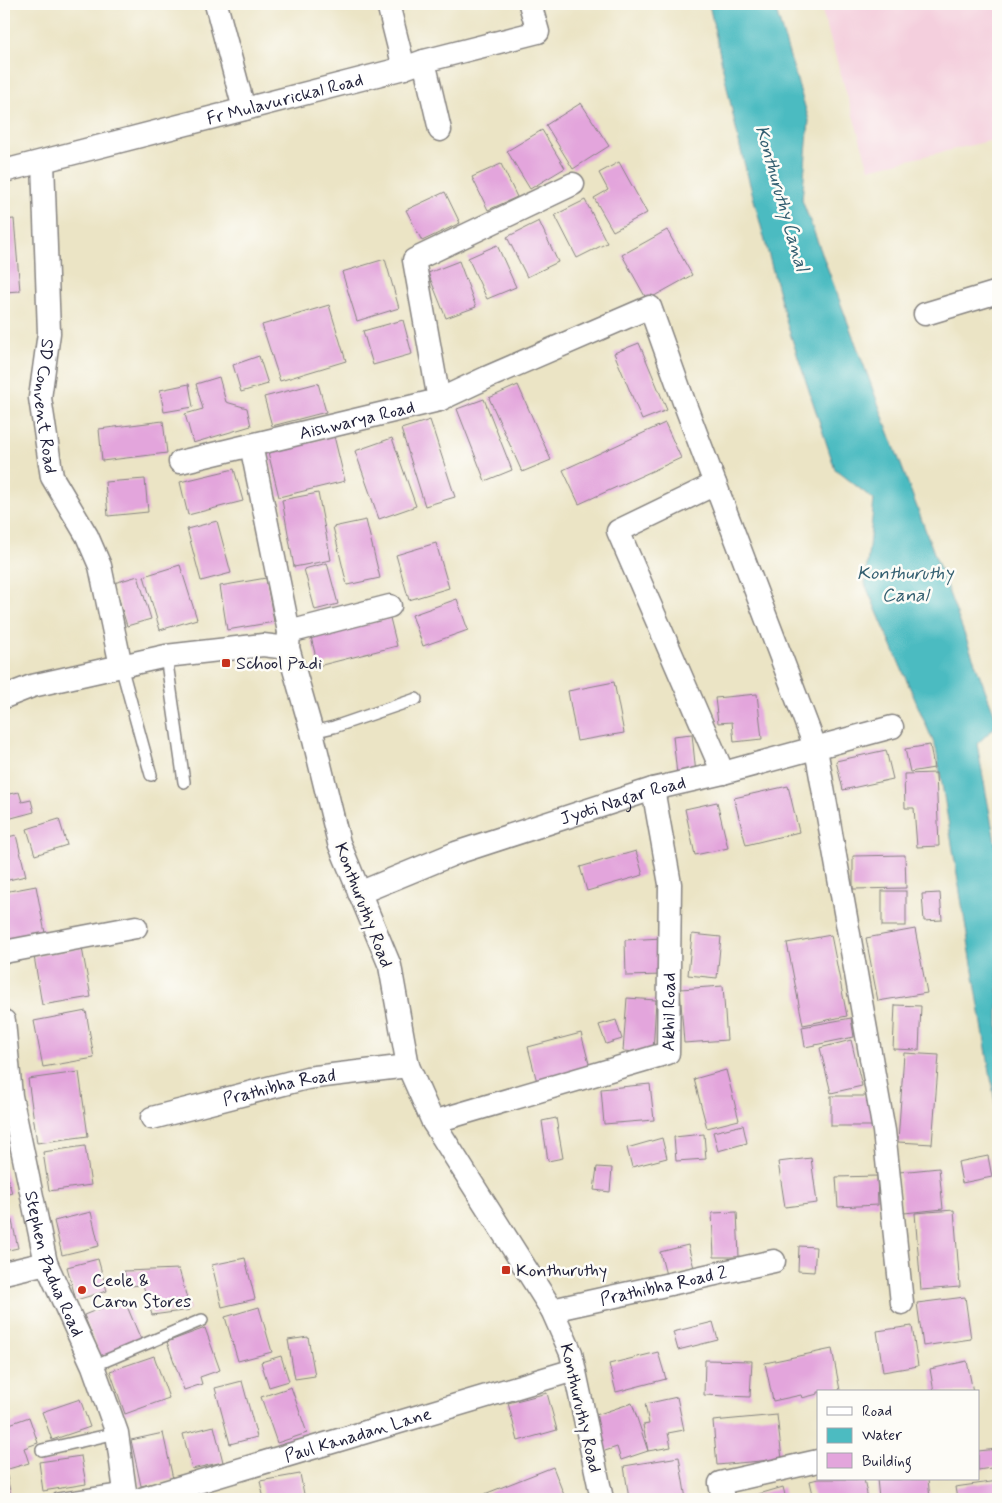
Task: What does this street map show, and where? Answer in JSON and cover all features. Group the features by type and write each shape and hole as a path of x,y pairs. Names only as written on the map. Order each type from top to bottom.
{"street":[{"path":"216,4 244,109"},
{"path":"388,4 440,130"},
{"name":"Fr Mulavurickal Road","path":"4,171 538,32 530,4"},
{"name":"SD Convent Road","path":"43,162 49,334 40,398 52,477 87,536 100,566 120,666"},
{"path":"439,400 414,260 573,184"},
{"path":"925,314 998,292"},
{"name":"Aishwarya Road","path":"180,462 439,400 650,307 715,484"},
{"path":"251,445 289,640"},
{"path":"723,773 618,530 715,484 816,748 884,1132 902,1303"},
{"path":"4,697 32,686 166,656 263,645 289,640 390,606"},
{"name":"Konthuruthy Road","path":"289,640 339,843 390,966 408,1066 433,1122 552,1310 571,1353 602,1499"},
{"name":"Jyoti Nagar Road","path":"359,893 456,853 653,789 723,773 892,727"},
{"name":"Akhil Road","path":"433,1122 668,1053 670,884 653,789"},
{"path":"4,952 136,926"},
{"name":"Stephen Padua Road","path":"4,1021 5,1052 11,1096 46,1262 93,1366 117,1433 130,1496"},
{"name":"Prathibha Road","path":"152,1118 307,1078 408,1066"},
{"name":"Prathibha Road 2","path":"552,1310 774,1261"},
{"path":"4,1273 46,1262"},
{"name":"Paul Kanadan Lane","path":"130,1496 574,1370"},
{"path":"723,1499 720,1483 817,1461"}],"lane":[{"path":"166,656 184,782"},
{"path":"120,666 151,775"},
{"path":"312,732 334,727 416,699"},
{"path":"93,1366 202,1320"},
{"path":"42,1450 117,1433"},
{"path":"58,1499 130,1496"}],"shaded area":[{"path":"820,4 998,4 998,139 869,169"}],"water":[{"name":"Konthuruthy Canal","path":"709,4 774,4 809,120 802,200 998,724 977,744 998,858 998,1120 936,748 865,584 874,500 835,469 787,324 740,147"}],"building":[{"path":"581,103 609,146 573,169 546,125"},
{"path":"542,130 565,168 530,189 507,151"},
{"path":"619,162 647,213 613,231 594,198 608,190 599,173"},
{"path":"501,164 517,197 488,210 472,177"},
{"path":"445,192 460,223 422,241 406,210"},
{"path":"585,200 607,243 577,258 555,215"},
{"path":"14,219 20,291 4,292 4,220"},
{"path":"539,221 558,262 527,277 507,237"},
{"path":"667,230 692,275 647,300 622,255"},
{"path":"497,245 516,287 487,299 468,258"},
{"path":"385,259 399,308 357,321 342,272"},
{"path":"459,261 476,307 446,318 428,273"},
{"path":"329,305 346,361 280,381 262,325"},
{"path":"403,320 412,354 373,365 363,331"},
{"path":"639,343 667,410 642,420 614,353"},
{"path":"259,356 268,384 241,392 233,365"},
{"path":"219,377 226,402 247,408 251,426 193,443 185,414 203,409 196,384"},
{"path":"318,383 326,412 272,426 264,397"},
{"path":"189,384 193,407 164,412 160,390"},
{"path":"518,385 551,460 522,472 489,398"},
{"path":"484,399 512,470 485,481 457,409"},
{"path":"430,420 455,497 425,506 401,429"},
{"path":"163,421 167,453 102,461 99,429"},
{"path":"665,423 681,458 579,504 563,470"},
{"path":"334,436 345,481 279,497 268,452"},
{"path":"392,438 416,506 379,519 355,451"},
{"path":"234,469 243,501 188,515 180,482"},
{"path":"145,479 148,512 108,516 105,482"},
{"path":"318,493 331,560 294,567 282,500"},
{"path":"366,520 380,578 347,585 333,527"},
{"path":"217,521 231,573 201,581 187,529"},
{"path":"436,543 449,588 409,600 396,555"},
{"path":"327,563 338,604 315,610 304,569"},
{"path":"180,565 197,619 160,630 144,576"},
{"path":"138,576 151,619 127,626 114,583"},
{"path":"266,578 274,622 227,630 220,586"},
{"path":"457,599 468,630 423,646 412,615"},
{"path":"390,618 397,646 318,666 311,637"},
{"path":"614,682 624,733 577,741 568,691"},
{"path":"757,694 762,739 734,742 732,722 718,723 715,698"},
{"path":"692,734 696,774 677,775 673,736"},
{"path":"930,745 934,768 910,772 905,749"},
{"path":"886,750 893,779 843,790 836,761"},
{"path":"936,773 939,846 917,847 914,808 905,808 904,774"},
{"path":"788,786 799,832 746,845 734,798"},
{"path":"19,792 22,802 31,800 34,812 4,820 4,795"},
{"path":"717,802 728,848 695,855 685,809"},
{"path":"59,819 67,845 35,855 27,829"},
{"path":"16,835 26,876 4,881 4,838"},
{"path":"636,851 643,875 587,891 580,867"},
{"path":"905,855 906,888 853,889 853,856"},
{"path":"36,886 45,933 8,940 4,918 4,892"},
{"path":"882,891 906,891 906,926 882,926"},
{"path":"940,893 942,920 924,921 922,894"},
{"path":"915,929 927,993 878,1001 866,938"},
{"path":"692,934 721,937 717,978 688,975"},
{"path":"831,935 847,1016 803,1025 787,943"},
{"path":"662,938 663,975 626,976 625,940"},
{"path":"82,948 91,997 42,1005 34,956"},
{"path":"723,986 727,1040 684,1043 680,989"},
{"path":"627,998 656,1000 653,1053 623,1051"},
{"path":"895,1005 921,1006 919,1050 893,1049"},
{"path":"86,1011 94,1058 43,1067 34,1021"},
{"path":"851,1018 854,1037 805,1047 802,1027"},
{"path":"616,1020 622,1039 606,1044 599,1025"},
{"path":"581,1033 591,1071 538,1086 528,1047"},
{"path":"851,1040 862,1086 831,1093 820,1048"},
{"path":"904,1053 939,1055 932,1144 898,1142"},
{"path":"726,1070 739,1120 707,1128 694,1079"},
{"path":"79,1072 88,1136 37,1143 28,1079"},
{"path":"650,1084 654,1120 604,1124 601,1089"},
{"path":"831,1096 874,1096 874,1126 831,1126"},
{"path":"556,1118 563,1158 548,1161 542,1121"},
{"path":"743,1125 747,1143 718,1151 713,1132"},
{"path":"704,1134 706,1159 676,1161 674,1137"},
{"path":"662,1138 667,1158 632,1167 627,1148"},
{"path":"85,1146 91,1185 49,1191 43,1152"},
{"path":"988,1156 992,1177 962,1183 958,1162"},
{"path":"811,1158 817,1203 785,1207 778,1162"},
{"path":"4,1167 12,1193 4,1195"},
{"path":"597,1167 612,1168 610,1192 594,1190"},
{"path":"939,1168 943,1209 904,1213 899,1172"},
{"path":"877,1176 878,1205 838,1207 836,1177"},
{"path":"954,1210 960,1287 921,1290 915,1213"},
{"path":"10,1212 18,1248 4,1251 4,1213"},
{"path":"91,1212 99,1246 62,1255 54,1221"},
{"path":"737,1212 739,1257 714,1257 712,1213"},
{"path":"688,1245 694,1268 666,1275 660,1252"},
{"path":"799,1246 816,1247 814,1272 798,1271"},
{"path":"245,1258 255,1299 222,1307 212,1265"},
{"path":"98,1259 107,1291 76,1300 67,1267"},
{"path":"179,1269 190,1310 152,1315 143,1285 128,1286 124,1271"},
{"path":"965,1297 971,1339 923,1346 917,1303"},
{"path":"124,1299 142,1342 101,1358 84,1315"},
{"path":"259,1307 272,1352 238,1361 225,1317"},
{"path":"713,1322 718,1340 678,1350 673,1332"},
{"path":"912,1326 918,1366 883,1372 877,1331"},
{"path":"205,1328 220,1370 200,1377 202,1384 184,1390 167,1342"},
{"path":"308,1337 315,1376 295,1379 288,1340"},
{"path":"832,1349 840,1390 817,1390 817,1394 802,1398 801,1395 773,1401 765,1363"},
{"path":"658,1352 666,1379 616,1392 609,1364"},
{"path":"154,1356 169,1398 125,1414 110,1371"},
{"path":"281,1356 289,1381 269,1387 261,1362"},
{"path":"705,1360 752,1361 750,1397 704,1395"},
{"path":"967,1361 973,1390 934,1390 930,1369"},
{"path":"242,1381 257,1437 230,1444 215,1388"},
{"path":"291,1387 307,1433 277,1443 261,1397"},
{"path":"547,1393 557,1430 518,1441 508,1403"},
{"path":"677,1397 684,1430 668,1433 671,1447 648,1451 643,1425 649,1424 645,1404"},
{"path":"80,1399 90,1427 52,1440 42,1412"},
{"path":"632,1403 648,1451 621,1460 617,1447 602,1452 590,1417"},
{"path":"777,1415 782,1459 717,1465 713,1421"},
{"path":"29,1417 38,1443 24,1448 29,1463 5,1470 4,1426"},
{"path":"214,1426 223,1462 192,1469 183,1434"},
{"path":"163,1433 173,1479 141,1486 131,1440"},
{"path":"998,1449 998,1467 980,1470 980,1451"},
{"path":"81,1456 86,1484 43,1491 39,1462"},
{"path":"679,1457 686,1499 629,1499 624,1466"},
{"path":"553,1467 564,1495 552,1499 472,1499"},
{"path":"300,1474 305,1499 264,1499 260,1481"},
{"path":"7,1476 11,1497 4,1498 4,1477"},
{"path":"817,1479 864,1480 868,1499 814,1499 810,1481"},
{"path":"877,1480 928,1480 930,1499 879,1499"},
{"path":"998,1481 998,1499 957,1499 955,1487"},
{"path":"783,1487 786,1499 742,1499"},
{"path":"243,1494 244,1499 219,1499 219,1498"}],"place":[{"name":"School Padi","path":"226,663"},
{"name":"Konthuruthy","path":"506,1270"},
{"name":"Ceole & Caron Stores","path":"82,1290"}]}
